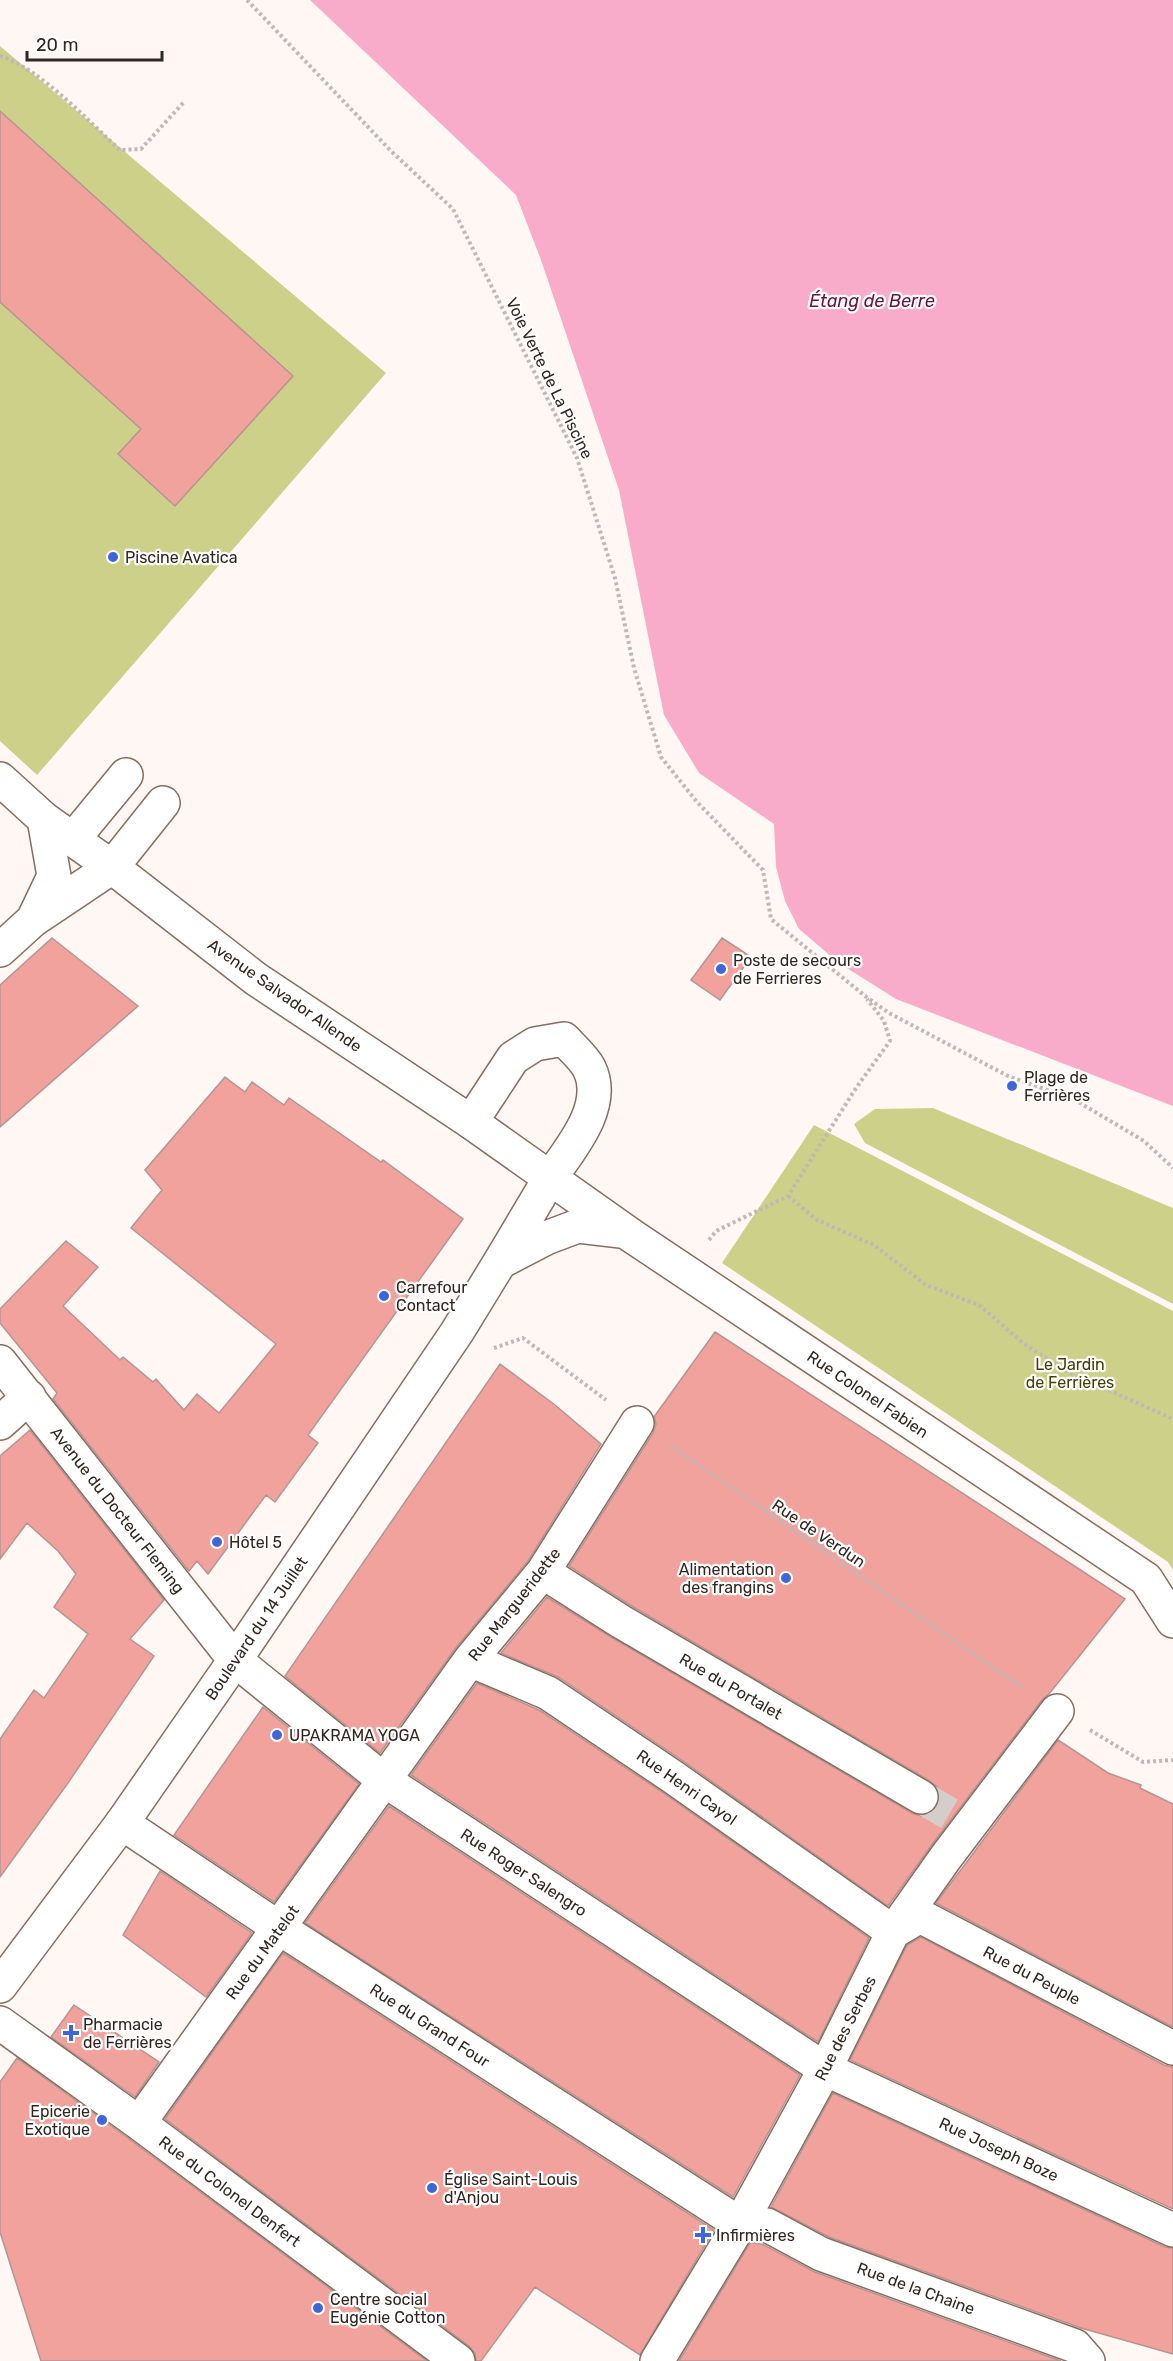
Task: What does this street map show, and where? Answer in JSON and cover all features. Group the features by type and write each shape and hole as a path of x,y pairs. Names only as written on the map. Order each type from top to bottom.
{"street":[{"path":"74,838 126,775"},
{"name":"Avenue Salvador Allende","path":"0,779 44,819 74,838 256,979 471,1122 550,1178"},
{"path":"0,950 33,920 112,867 164,803"},
{"path":"33,920 54,876 44,819"},
{"name":"Boulevard du 14 Juillet","path":"0,1985 122,1823 457,1332 550,1178 584,1130 595,1092 589,1067 564,1040 535,1044 513,1058 471,1122"},
{"name":"Rue Colonel Fabien","path":"550,1178 626,1232 1146,1579 1173,1621"},
{"path":"500,1262 546,1238 578,1226 626,1232"},
{"name":"Avenue du Docteur Fleming","path":"0,1362 235,1660"},
{"path":"0,1423 29,1397"},
{"name":"Rue Margueridette","path":"384,1780 470,1660 543,1572 637,1423"},
{"name":"Rue du Portalet","path":"543,1572 620,1621 921,1797"},
{"name":"Rue Roger Salengro","path":"235,1660 384,1780 825,2068"},
{"name":"Rue Henri Cayol","path":"470,1660 549,1693 893,1932"},
{"name":"Rue des Serbes","path":"657,2361 740,2224 825,2068 893,1932 946,1857 966,1824 1057,1711"},
{"name":"Rue du Matelot","path":"139,2123 384,1780"},
{"name":"Rue du Grand Four","path":"122,1823 279,1928 740,2224"},
{"name":"Rue du Peuple","path":"893,1932 920,1916 1173,2048"},
{"name":"Rue du Colonel Denfert","path":"0,2023 139,2123 458,2361"},
{"name":"Rue Joseph Boze","path":"825,2068 1173,2230"},
{"name":"Rue de la Chaine","path":"740,2224 766,2225 821,2254 1076,2346 1088,2361"}],"path":[{"name":"Voie Verte de La Piscine","path":"247,0 391,151 453,209 577,458 615,578 634,668 661,757 697,802 763,870 771,919 865,996"},
{"path":"0,56 15,61 37,77 120,150 141,149 184,102"},
{"path":"865,996 890,1013 1008,1076 1075,1100 1144,1141 1173,1168"},
{"path":"684,1271 716,1232 788,1196 856,1088 890,1041 884,1021 865,996"},
{"path":"788,1196 817,1220 874,1245 926,1285 979,1305 1023,1343 1068,1372 1173,1419"},
{"name":"Rue de Verdun","path":"457,1332 487,1351 523,1338 637,1423 1057,1711 1143,1761 1173,1760"}],"green space":[{"name":"Piscine Avatica","path":"0,46 386,373 37,775 0,741"},
{"path":"933,1108 1173,1208 1173,1304 865,1143 854,1124 875,1109"},
{"name":"Le Jardin de Ferrières","path":"814,1125 1173,1311 1173,1570 1168,1562 722,1263"}],"water":[{"name":"Étang de Berre","path":"310,0 1173,0 1173,1106 896,999 839,963 799,929 785,901 776,867 774,824 699,773 664,715 619,490 541,260 516,195"}],"building":[{"path":"0,111 293,376 175,506 118,454 141,429 0,302"},
{"path":"52,938 138,1006 0,1127 0,985"},
{"name":"Poste de secours de Ferrieres","path":"722,938 751,957 720,1000 691,980"},
{"path":"225,1077 245,1092 252,1082 284,1105 289,1098 381,1162 383,1160 463,1219 308,1435 318,1443 275,1502 266,1495 208,1574 197,1561 189,1571 53,1399 57,1393 0,1323 0,1309 66,1241 98,1267 63,1306 120,1360 123,1357 153,1382 156,1379 184,1410 197,1394 219,1413 276,1344 131,1228 162,1190 145,1170"},
{"path":"715,1332 1125,1599 1042,1700 888,1906 683,1761 558,1677 501,1653 547,1597 611,1637 912,1813 921,1816 930,1814 937,1807 940,1797 937,1787 930,1781 630,1605 569,1566 653,1433 656,1424 654,1417"},
{"path":"500,1364 555,1405 601,1444 528,1561 455,1649 380,1753 285,1676"},
{"path":"30,1430 164,1600 130,1639 154,1656 68,1783 0,1877 0,1739 34,1690 44,1698 88,1634 54,1607 76,1574 58,1551 27,1523 0,1559 0,1456"},
{"path":"477,1683 539,1710 662,1792 869,1938 818,2042 411,1775"},
{"path":"263,1707 359,1784 274,1902 174,1835"},
{"path":"1058,1740 1108,1773 1141,1785 1140,1788 1173,1804 1173,2027 936,1903"},
{"path":"389,1806 800,2075 733,2197 305,1923"},
{"path":"160,1871 252,1933 206,1997 123,1935"},
{"path":"921,1937 1164,2065 1173,2067 1173,2209 850,2060 907,1945"},
{"path":"283,1953 714,2230 640,2355 535,2287 481,2361 476,2361 475,2353 469,2346 165,2119"},
{"path":"74,2005 159,2062 135,2097 51,2037"},
{"path":"17,2058 427,2361 41,2361 0,2232 0,2082"},
{"path":"833,2093 1165,2247 1173,2248 1173,2354 1081,2328 829,2237 771,2207"},
{"path":"750,2243 762,2244 815,2272 1061,2361 679,2361"}],"tunnel":[{"path":"921,1797 962,1821"}],"place":[{"name":"Piscine Avatica","path":"113,557"},
{"name":"Poste de secours de Ferrieres","path":"721,969"},
{"name":"Plage de Ferrières","path":"1012,1086"},
{"name":"Carrefour Contact","path":"384,1296"},
{"name":"Hôtel 5","path":"217,1542"},
{"name":"Alimentation des frangins","path":"786,1578"},
{"name":"UPAKRAMA YOGA","path":"277,1735"},
{"name":"Pharmacie de Ferrières","path":"71,2033"},
{"name":"Epicerie Exotique","path":"102,2120"},
{"name":"Église Saint-Louis d'Anjou","path":"432,2188"},
{"name":"Infirmières","path":"703,2235"},
{"name":"Centre social Eugénie Cotton","path":"318,2308"}]}
